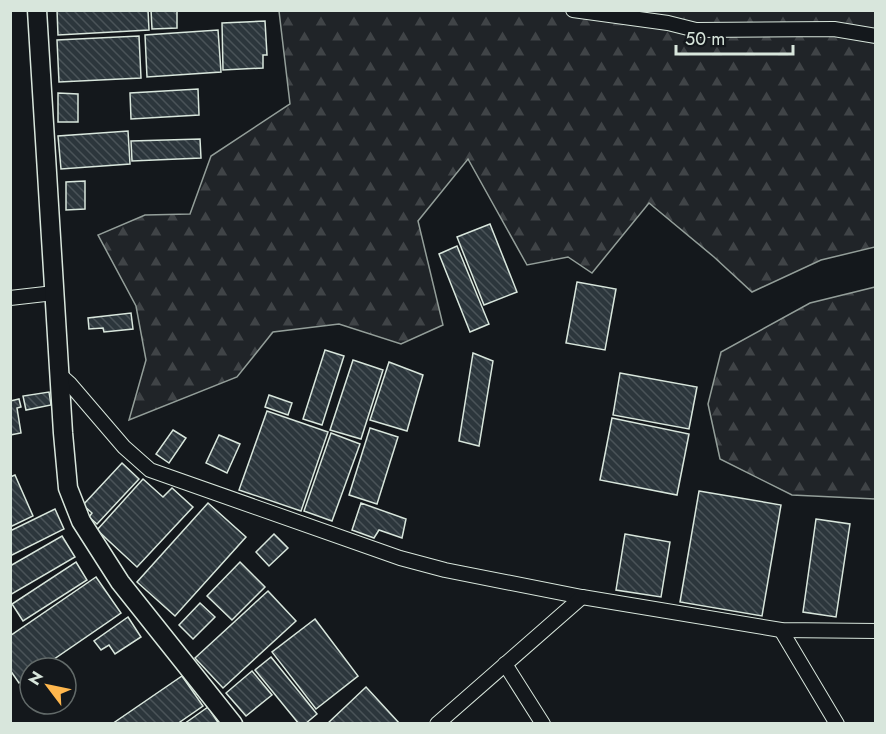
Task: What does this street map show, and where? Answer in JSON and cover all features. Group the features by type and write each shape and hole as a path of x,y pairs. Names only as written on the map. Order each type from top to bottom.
{"street":[{"path":"37,10 68,488 81,521 120,582 233,723"},
{"path":"573,10 668,23 696,30 834,29 876,36"},
{"path":"10,298 54,294"},
{"path":"60,375 124,447 150,470 400,558 445,570 582,597 781,630 876,631"},
{"path":"436,723 582,597"},
{"path":"781,630 837,723"},
{"path":"505,664 543,723"}],"green space":[{"path":"279,11 875,11 875,247 821,260 752,292 649,203 592,273 568,257 527,265 468,159 418,221 443,325 401,344 339,324 273,332 237,377 129,420 146,360 136,306 98,235 145,215 190,214 211,156 290,104"},
{"path":"875,287 875,499 792,495 720,459 708,404 721,352 810,303"}],"building":[{"path":"57,10 148,10 149,30 58,35"},
{"path":"151,10 177,10 177,28 152,29"},
{"path":"265,21 267,55 263,55 263,68 223,70 222,23"},
{"path":"218,30 221,72 147,77 145,35"},
{"path":"139,36 141,78 59,82 57,40"},
{"path":"198,89 199,115 131,119 130,93"},
{"path":"58,93 78,94 78,122 58,122"},
{"path":"128,131 130,164 61,169 58,136"},
{"path":"200,139 201,158 132,161 131,141"},
{"path":"85,181 85,209 66,210 66,182"},
{"path":"490,224 517,292 484,305 457,237"},
{"path":"457,246 489,324 470,332 439,254"},
{"path":"577,282 616,289 605,350 566,343"},
{"path":"131,313 133,329 104,332 103,328 89,329 88,318"},
{"path":"325,350 344,356 322,425 303,419"},
{"path":"473,353 493,361 479,446 459,441"},
{"path":"353,360 383,370 361,439 330,430"},
{"path":"389,362 423,375 407,431 370,420"},
{"path":"620,373 697,387 689,429 613,415"},
{"path":"49,392 51,405 26,410 23,396"},
{"path":"269,395 292,403 288,415 265,407"},
{"path":"19,399 21,407 17,408 21,433 10,435 10,401"},
{"path":"267,411 328,432 301,511 239,490"},
{"path":"612,418 689,434 677,495 600,480"},
{"path":"370,428 398,437 377,504 349,495"},
{"path":"173,430 186,438 169,463 156,454"},
{"path":"331,433 360,444 332,521 304,511"},
{"path":"219,435 240,444 227,473 206,463"},
{"path":"122,463 139,479 97,524 89,517 92,513 83,505"},
{"path":"15,475 33,516 10,527 10,477"},
{"path":"143,479 163,497 172,488 193,507 137,567 97,530"},
{"path":"699,491 781,505 762,616 680,602"},
{"path":"208,503 246,537 175,616 137,582"},
{"path":"361,503 406,519 402,538 379,530 374,538 352,530"},
{"path":"55,509 64,529 10,556 10,531"},
{"path":"816,519 850,524 836,617 803,612"},
{"path":"274,534 288,548 269,566 256,552"},
{"path":"625,534 670,542 661,597 616,590"},
{"path":"62,536 75,557 10,595 10,566"},
{"path":"76,562 87,580 23,621 12,604"},
{"path":"240,562 265,587 232,620 207,596"},
{"path":"96,577 121,613 58,656 18,656 18,682 10,670 10,636"},
{"path":"268,591 296,621 223,688 195,658"},
{"path":"200,603 215,617 193,639 179,625"},
{"path":"128,617 141,637 115,654 109,645 101,650 94,641"},
{"path":"315,619 358,676 316,709 272,652"},
{"path":"271,657 317,714 305,724 299,724 255,670"},
{"path":"252,671 272,695 246,716 226,693"},
{"path":"182,676 203,706 177,724 112,724"},
{"path":"366,687 400,724 327,724"},
{"path":"208,707 219,724 184,724"}]}
